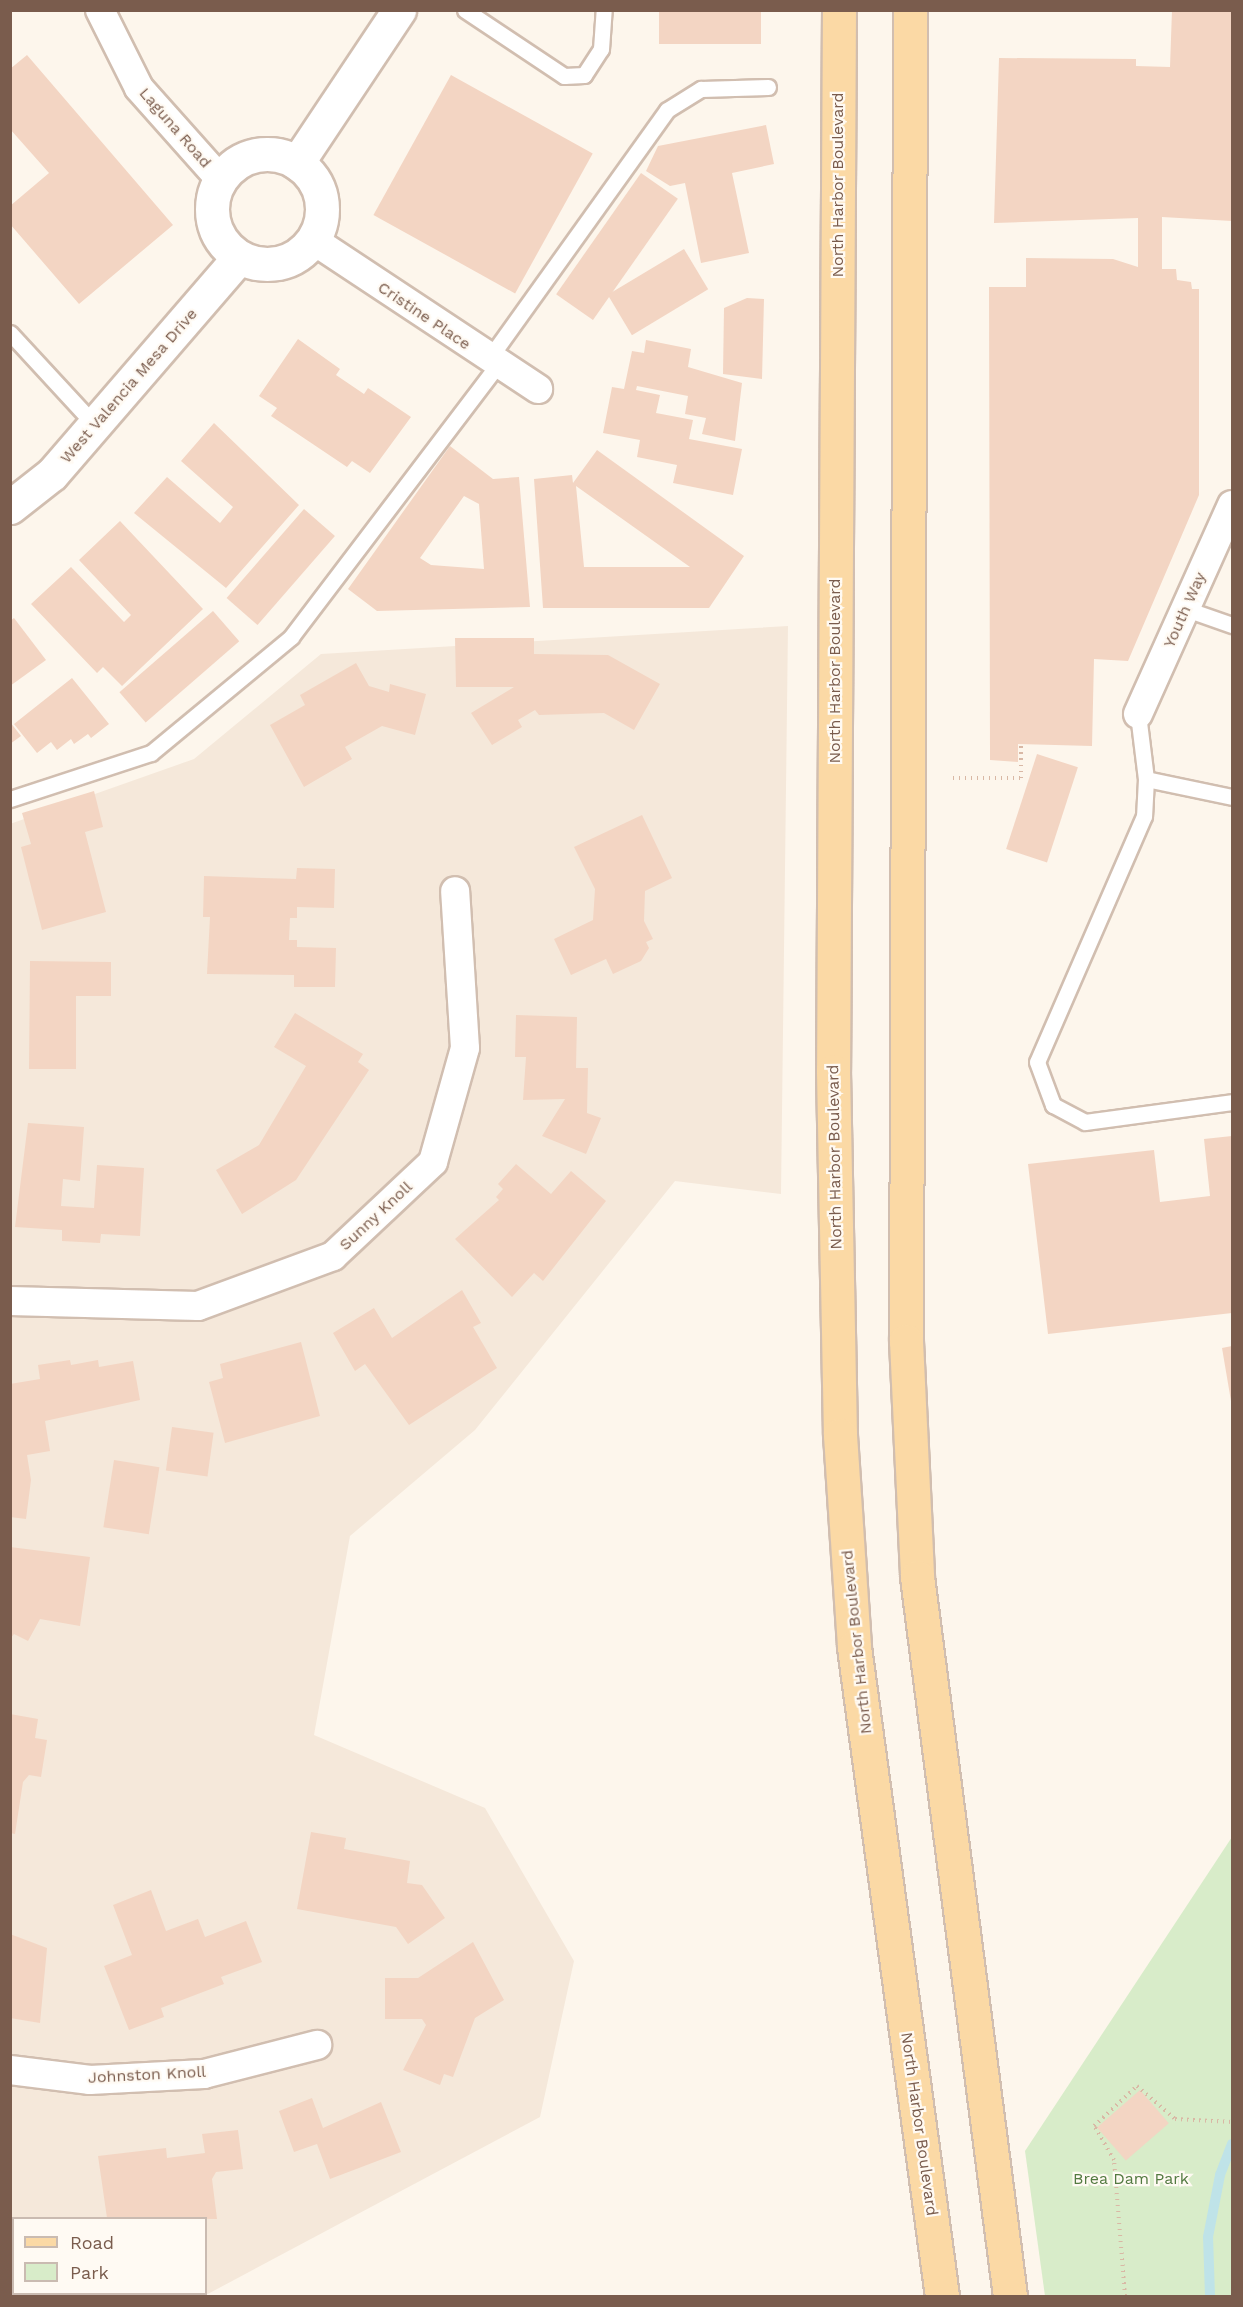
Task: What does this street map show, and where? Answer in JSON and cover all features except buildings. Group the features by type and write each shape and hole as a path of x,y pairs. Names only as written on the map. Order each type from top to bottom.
{"main road":[{"name":"North Harbor Boulevard","path":"839,10 833,1071 840,1436 854,1647 942,2296"},
{"path":"910,10 906,1341 917,1577 1010,2296"}],"street":[{"name":"Laguna Road","path":"100,10 139,88 220,179"},
{"path":"297,163 399,10"},
{"path":"281,156 297,163 318,189 320,224 312,240 287,260 255,263 239,257 225,246 212,213 220,179 247,158 281,156"},
{"name":"Cristine Place","path":"312,240 493,363 538,389"},
{"name":"West Valencia Mesa Drive","path":"10,507 51,474 239,257"},
{"name":"Youth Way","path":"1138,714 1233,505"},
{"name":"Sunny Knoll","path":"10,1301 198,1306 333,1256 433,1162 465,1048 455,891"},
{"name":"Johnston Knoll","path":"10,2070 90,2080 204,2074 317,2044"}],"lane":[{"path":"465,10 564,76 584,75 601,49 604,10"},
{"path":"10,799 150,753 291,637 493,363 667,110 702,89 768,87"},
{"path":"10,333 95,425"},
{"path":"1186,609 1233,625"},
{"path":"1138,714 1146,779 1144,816 1037,1062 1053,1105 1085,1122 1233,1102"},
{"path":"1146,779 1233,797"}],"path":[{"path":"953,778 1021,778 1021,744"},
{"path":"1125,2296 1114,2160 1094,2126 1137,2086 1175,2119 1233,2122"}],"shaded area":[{"path":"788,626 781,1194 675,1181 475,1430 350,1536 314,1735 485,1808 574,1961 540,2117 207,2294 207,2217 12,2217 12,2295 206,2295 11,2296 10,824 194,759 321,654"}],"green space":[{"name":"Brea Dam Park","path":"1232,1837 1232,2296 1045,2296 1025,2151"}],"waterway":[{"path":"1210,2296 1208,2237 1220,2175 1232,2144"}]}
